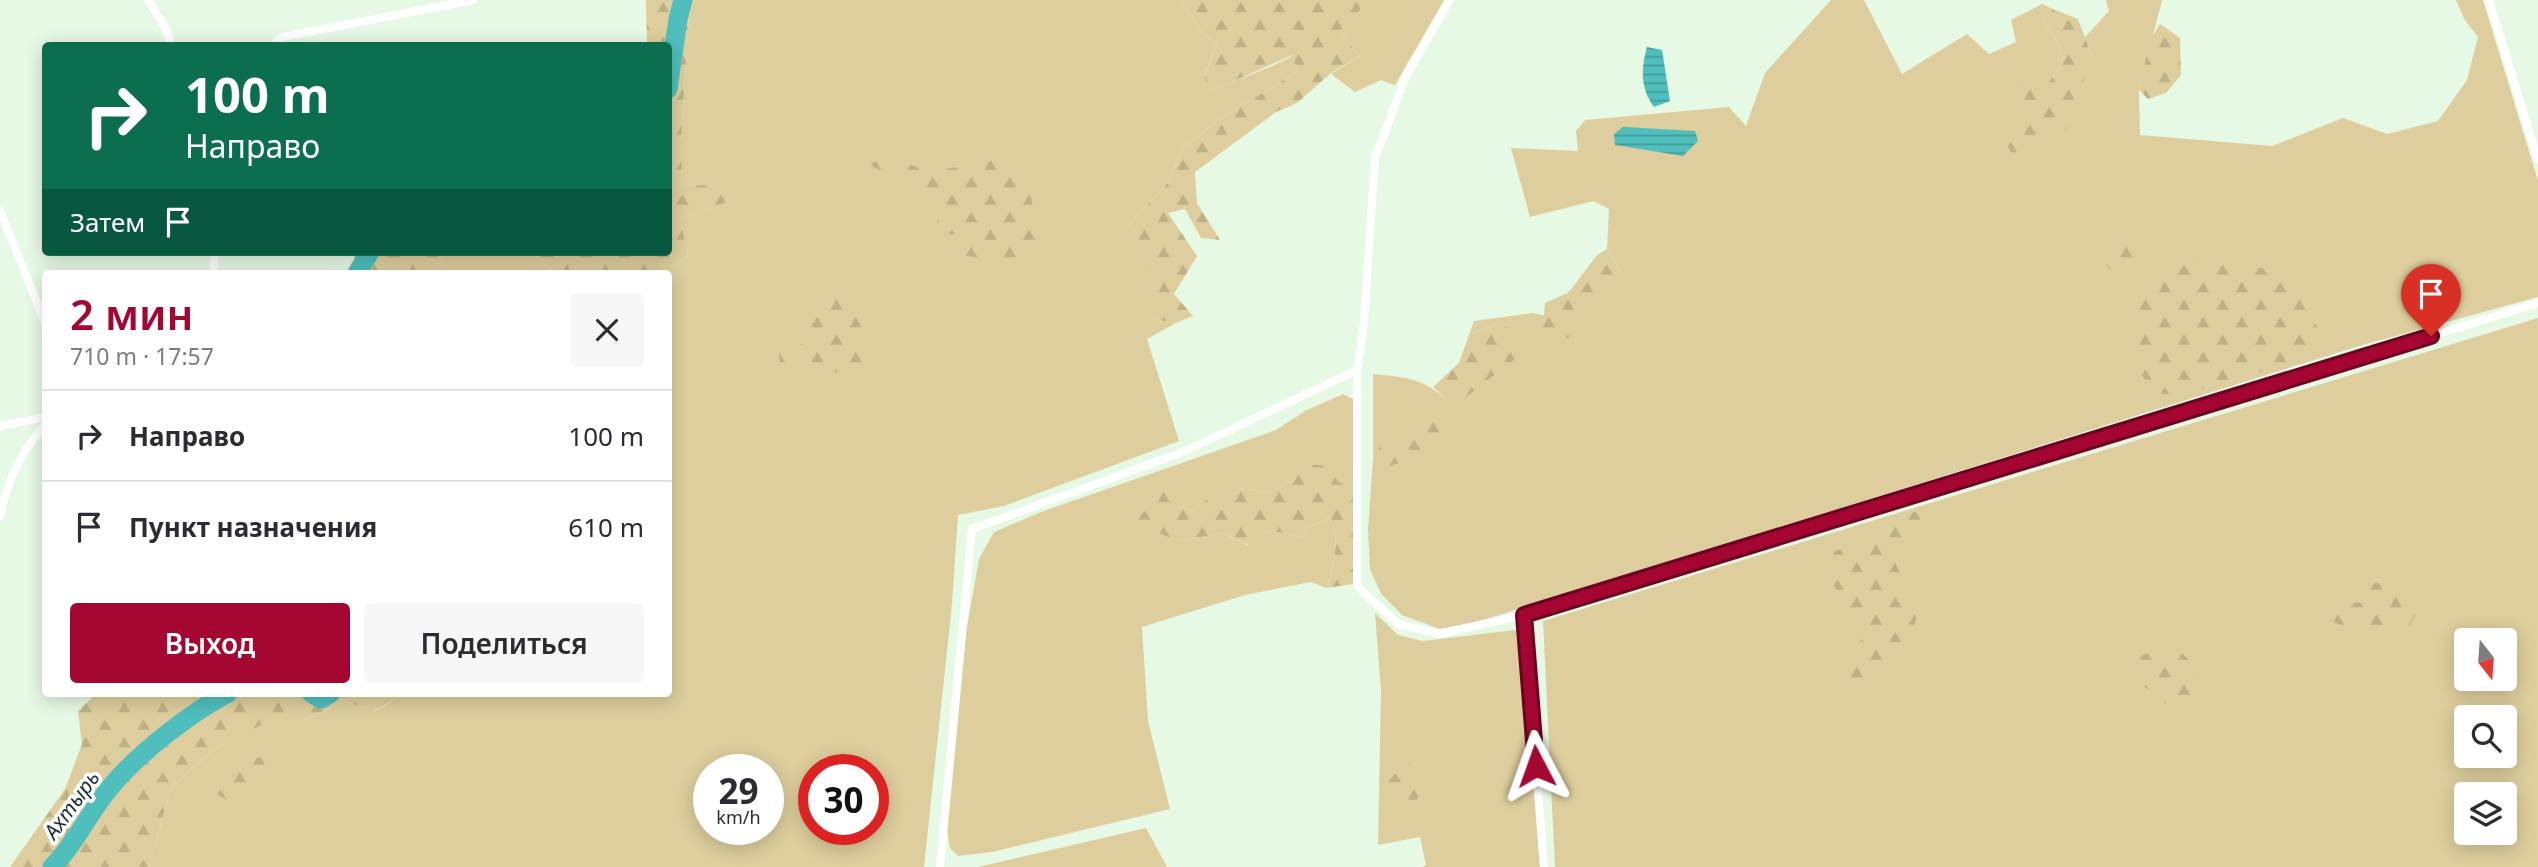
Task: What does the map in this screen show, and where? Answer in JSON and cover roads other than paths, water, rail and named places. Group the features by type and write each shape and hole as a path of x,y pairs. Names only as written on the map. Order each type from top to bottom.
{"street":[{"path":"148,0 166,29 170,42"},
{"path":"276,42 282,37 473,0"},
{"path":"1450,0 1406,76 1374,158 1364,322 1357,370 1357,586 1398,624 1439,634 1524,615 2538,303"},
{"path":"2489,0 2538,160"},
{"path":"0,211 42,315"},
{"path":"940,867 972,528 1183,452 1357,370"},
{"path":"0,426 42,418"},
{"path":"0,516 8,479 28,444 42,428"},
{"path":"0,473 8,479"},
{"path":"1524,615 1544,867"}],"water":[{"path":"1647,47 1662,50 1670,101 1654,107 1646,93 1643,78"},
{"path":"1623,127 1695,131 1698,141 1683,156 1615,145 1614,134"}],"waterway":[{"name":"Ахтырь","path":"672,61 683,0"},
{"name":"Ахтырь","path":"359,270 368,256"},
{"name":"Ахтырь","path":"52,867 124,772 167,734 222,697"},
{"name":"Ахтырь","path":"318,697 324,697"}]}
